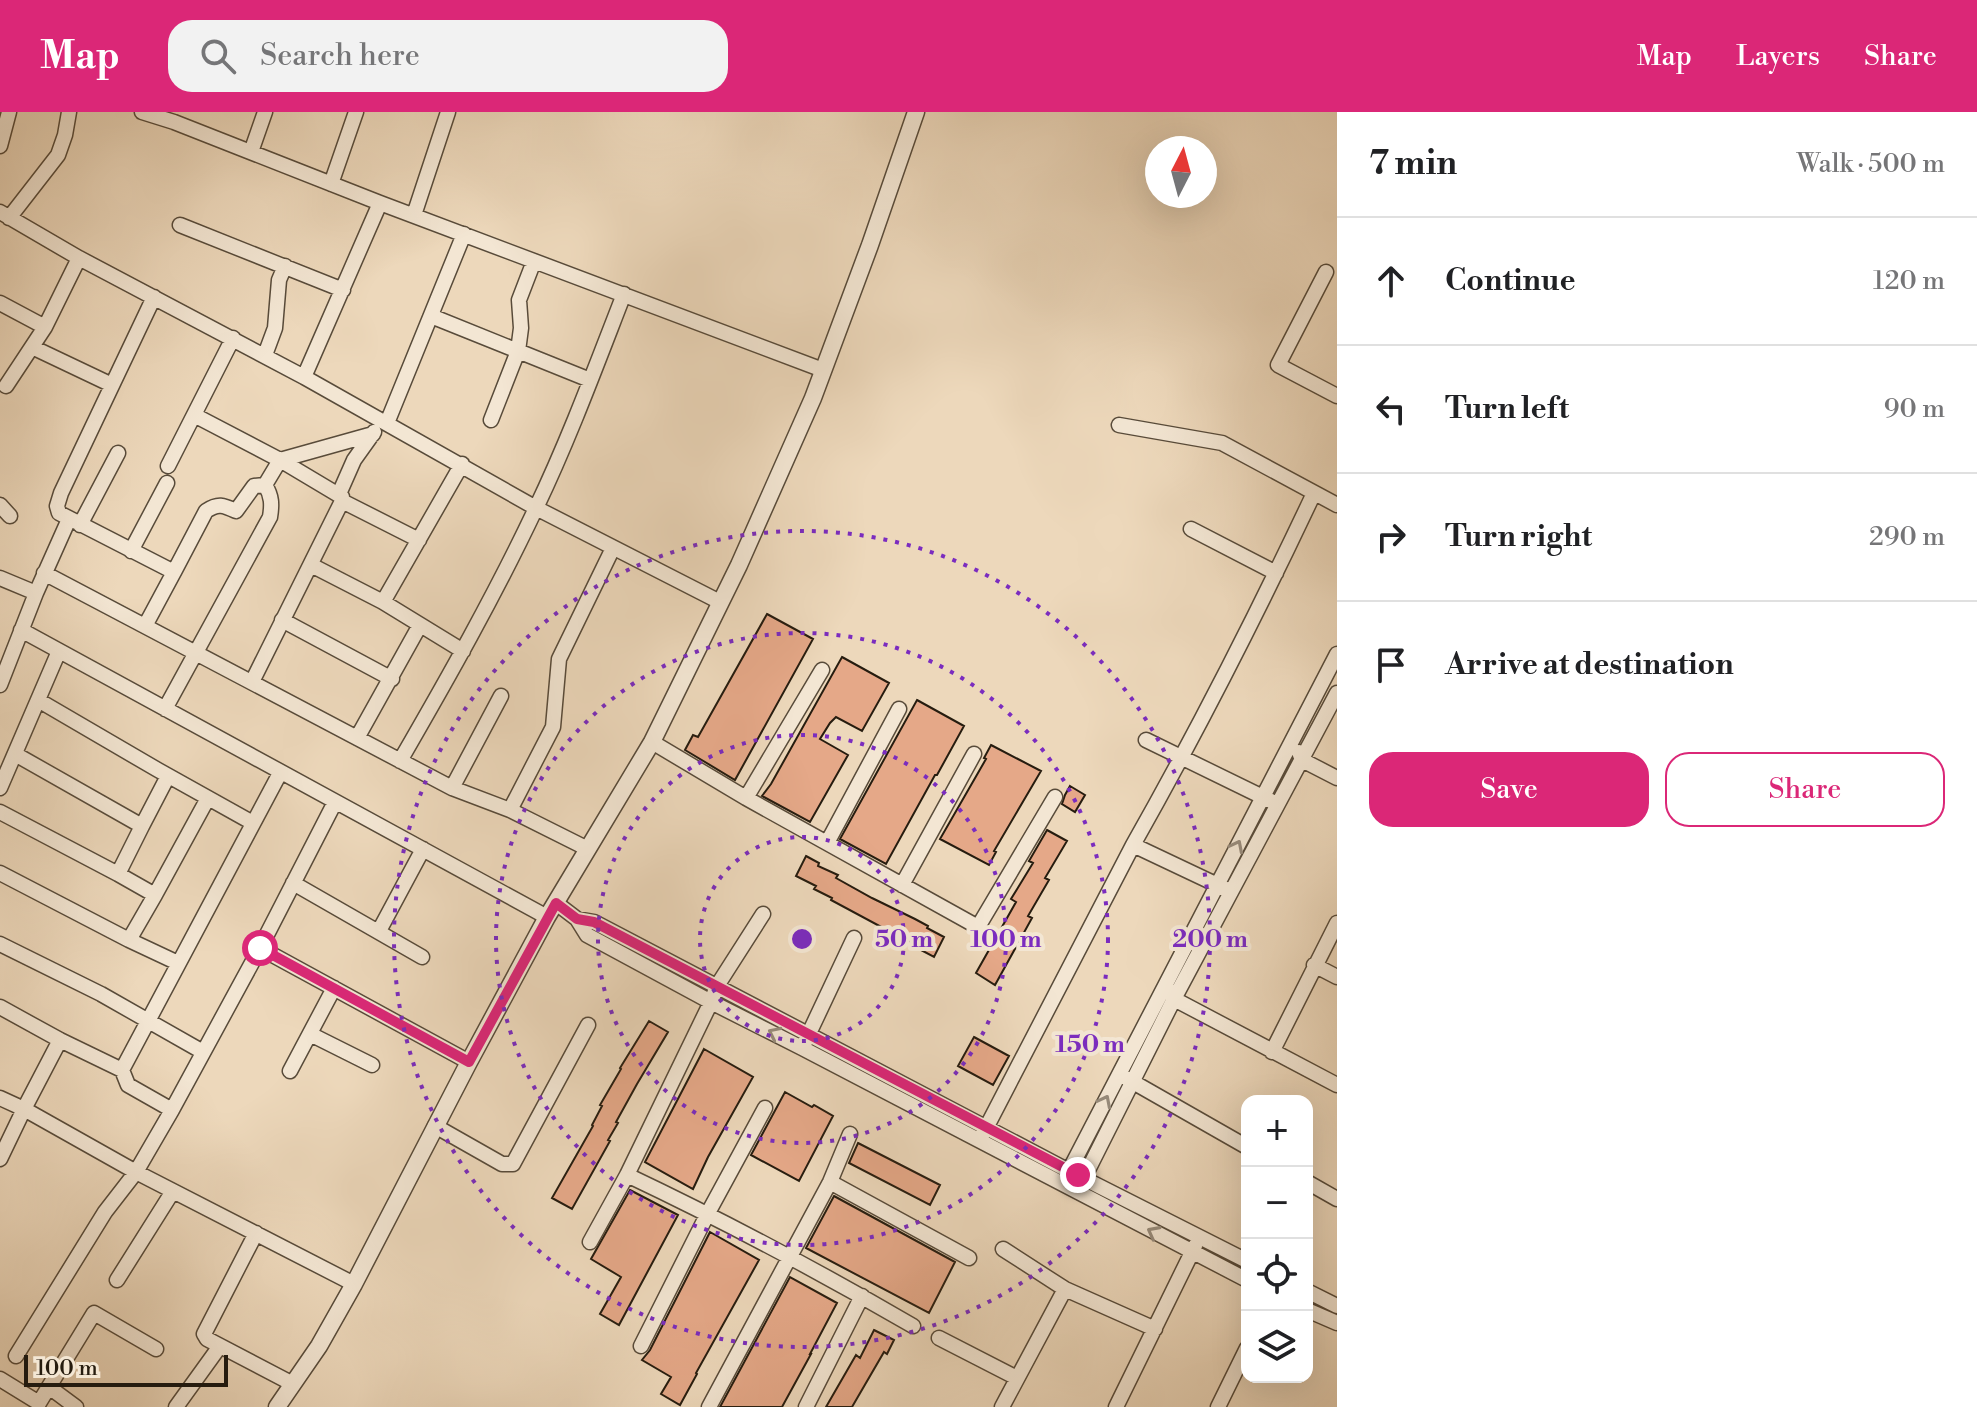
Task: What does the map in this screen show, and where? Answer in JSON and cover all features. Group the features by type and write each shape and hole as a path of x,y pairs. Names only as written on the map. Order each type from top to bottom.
{"street":[{"path":"0,146 9,112"},
{"path":"69,112 58,155 5,215 79,258 385,421 536,508 720,602"},
{"path":"142,112 176,117 331,184 823,370"},
{"path":"251,152 265,112"},
{"path":"331,184 356,112"},
{"path":"414,215 448,112"},
{"path":"277,1407 319,1346 354,1284 551,910 652,742 764,509 813,398 916,112"},
{"path":"304,377 380,203"},
{"path":"180,225 343,290"},
{"path":"252,682 311,565 354,460 385,421 464,234"},
{"path":"6,386 45,327 79,258"},
{"path":"491,420 518,351 521,328 519,300 534,261"},
{"path":"265,355 275,328 279,280 285,266"},
{"path":"1326,272 1278,365 1337,396"},
{"path":"400,761 463,651 536,508 624,294"},
{"path":"154,297 57,506 59,513 174,572"},
{"path":"0,303 45,327"},
{"path":"431,316 590,380"},
{"path":"168,466 233,338"},
{"path":"32,347 112,385"},
{"path":"194,415 280,460 341,498 419,540"},
{"path":"1119,425 1222,443 1337,505"},
{"path":"265,485 280,460 373,434"},
{"path":"0,685 44,573 118,453"},
{"path":"383,602 462,464"},
{"path":"131,551 167,483"},
{"path":"145,626 206,511 215,505 223,505 236,511 254,486 265,485"},
{"path":"165,709 270,517 270,494 265,485"},
{"path":"983,1134 1133,845 1183,758 1314,493"},
{"path":"1191,529 1276,573"},
{"path":"510,810 553,727 559,659 613,548"},
{"path":"311,565 383,602 463,651"},
{"path":"44,573 452,788 510,810 588,849"},
{"path":"0,578 36,593"},
{"path":"282,620 392,679"},
{"path":"357,738 420,625"},
{"path":"21,630 423,849 551,910 594,922 810,1034 983,1134"},
{"path":"0,788 59,651"},
{"path":"1075,1178 1119,1074 1337,654"},
{"path":"746,798 822,670"},
{"path":"1075,1178 1133,1082 1337,693"},
{"path":"452,788 501,696"},
{"path":"38,700 253,823"},
{"path":"827,843 899,709"},
{"path":"1294,736 1302,760 1337,778"},
{"path":"1146,740 1277,804"},
{"path":"652,742 978,927 1055,797"},
{"path":"15,754 142,826"},
{"path":"902,885 974,754"},
{"path":"122,1070 280,773"},
{"path":"118,874 168,776"},
{"path":"129,940 208,798"},
{"path":"16,1356 105,1212 136,1172 172,1110 335,802"},
{"path":"0,812 155,895"},
{"path":"1133,845 1232,892"},
{"path":"379,931 423,849"},
{"path":"0,873 178,963"},
{"path":"293,883 422,957"},
{"path":"590,1242 627,1175 717,986 763,914"},
{"path":"577,919 587,935 711,1002 1241,1258"},
{"path":"1272,1052 1337,923"},
{"path":"802,1048 854,938"},
{"path":"0,944 148,1020 203,1052"},
{"path":"260,948 469,1062"},
{"path":"1314,965 1337,977"},
{"path":"1167,983 1174,999 1337,1085"},
{"path":"290,1071 334,988"},
{"path":"0,1007 122,1070 128,1085 172,1110"},
{"path":"435,1126 502,1164 513,1164 588,1025"},
{"path":"310,1034 372,1065"},
{"path":"0,1159 60,1040"},
{"path":"1119,1074 1241,1144"},
{"path":"0,1098 354,1284"},
{"path":"641,1346 765,1108"},
{"path":"709,1407 830,1182 850,1134"},
{"path":"627,1175 708,1213 913,1326"},
{"path":"1075,1178 1193,1253 1241,1277"},
{"path":"830,1182 969,1258"},
{"path":"1313,1185 1337,1199"},
{"path":"117,1280 173,1191"},
{"path":"256,1233 205,1331 205,1337 293,1384"},
{"path":"1116,1407 1199,1236"},
{"path":"1003,1249 1065,1289 1155,1329"},
{"path":"1002,1407 1065,1289"},
{"path":"1313,1294 1337,1306"},
{"path":"806,1407 862,1296"},
{"path":"1309,1311 1337,1323"},
{"path":"0,1379 37,1405 94,1313 156,1349"},
{"path":"939,1338 1017,1378"},
{"path":"176,1407 220,1346"},
{"path":"1218,1407 1241,1360"},
{"path":"49,1387 76,1407"}],"building":[{"path":"767,614 813,639 735,780 685,750 693,735 698,737"},
{"path":"842,657 889,683 862,731 836,717 820,739 848,755 810,822 762,796"},
{"path":"917,700 964,726 886,864 840,839"},
{"path":"991,745 1041,771 994,851 989,865 940,839"},
{"path":"1070,786 1085,795 1075,812 1062,804"},
{"path":"1047,830 1067,841 1045,878 1049,880 1028,916 1032,918 995,985 976,973 1016,902 1011,899 1033,863 1029,861"},
{"path":"806,856 819,863 818,866 838,875 836,878 944,937 934,957 831,900 814,889 816,886 796,876"},
{"path":"649,1021 668,1032 616,1122 610,1141 572,1209 552,1198 593,1126 600,1105 620,1068"},
{"path":"974,1037 1009,1056 993,1085 958,1066"},
{"path":"704,1049 753,1077 693,1189 645,1162"},
{"path":"785,1092 833,1116 799,1181 751,1155"},
{"path":"858,1143 940,1185 930,1205 849,1163"},
{"path":"630,1190 678,1215 619,1325 600,1314 621,1277 591,1259"},
{"path":"834,1196 955,1262 929,1313 806,1248"},
{"path":"710,1232 759,1260 680,1405 661,1394 671,1377 642,1360"},
{"path":"790,1277 837,1303 811,1354 782,1407 720,1407"},
{"path":"874,1330 894,1340 887,1354 884,1352 852,1407 826,1407 856,1355 860,1358"}],"route":[{"path":"260,948 469,1062 556,903 577,919 594,922 1078,1175"}]}
